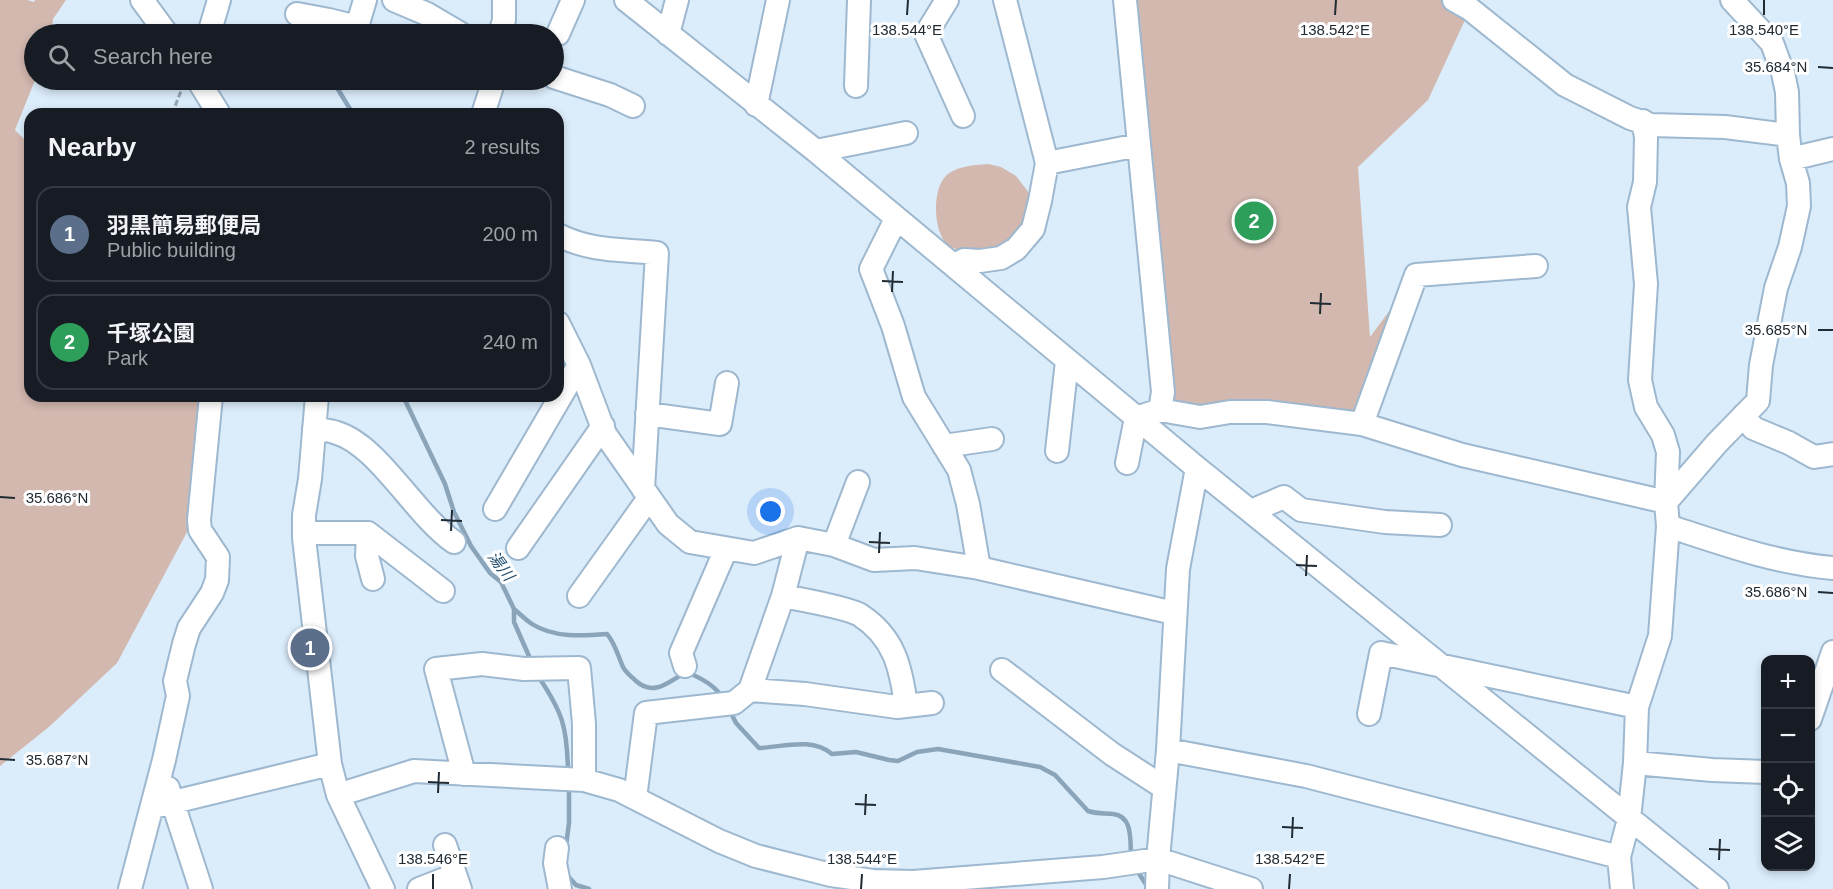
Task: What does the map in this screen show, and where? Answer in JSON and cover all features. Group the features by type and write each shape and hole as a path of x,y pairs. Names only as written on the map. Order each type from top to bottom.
{"street":[{"path":"142,0 160,24"},
{"path":"212,24 219,0"},
{"path":"358,24 365,0"},
{"path":"394,0 429,7 449,24"},
{"path":"503,24 504,0"},
{"path":"562,24 573,0"},
{"path":"626,0 816,151 1197,468 1717,889"},
{"path":"668,33 677,0"},
{"path":"756,105 778,0"},
{"path":"856,86 859,0"},
{"path":"947,0 926,34 963,116"},
{"path":"954,265 964,260 980,261 1001,258 1024,242 1033,229 1036,219 1047,163 1005,0"},
{"path":"1125,0 1163,392 1160,410"},
{"path":"1454,0 1470,9 1565,86 1630,118 1651,125 1725,127 1788,135"},
{"path":"1666,502 1758,402 1761,365 1776,288 1790,248 1799,206 1798,183 1791,159 1788,135 1787,92 1783,73 1773,43 1732,0"},
{"path":"297,14 345,24"},
{"path":"564,80 610,95 633,106"},
{"path":"200,90 213,108"},
{"path":"485,108 491,90"},
{"path":"1622,889 1619,857 1629,819 1635,763 1637,707 1660,636 1668,526 1666,502 1668,452 1663,435 1646,407 1640,380 1646,284 1639,207 1645,182 1646,137 1643,121"},
{"path":"816,151 906,133"},
{"path":"1047,163 1139,145"},
{"path":"1791,159 1833,149"},
{"path":"896,219 871,269 893,326 914,398 959,470 968,504 979,568"},
{"path":"564,239 578,245 598,249 657,254 647,414 646,493 579,596"},
{"path":"1362,424 1416,275 1536,267"},
{"path":"564,335 579,365 606,434 668,524 690,542 754,554 798,538 834,544 874,560 915,558 979,568 1174,613"},
{"path":"1057,451 1067,361"},
{"path":"564,391 579,365"},
{"path":"647,414 720,424 727,383"},
{"path":"201,889 163,804 161,770 178,696 175,681 184,644 189,628 212,593 217,580 218,557 200,530 199,520 211,402"},
{"path":"316,402 304,533 330,764 338,795 383,889"},
{"path":"495,509 557,402"},
{"path":"1136,418 1160,410 1200,417 1230,412 1267,412 1362,424 1462,455 1666,502"},
{"path":"1744,415 1753,428 1789,443 1814,457 1833,454"},
{"path":"1127,463 1136,418"},
{"path":"518,548 603,426"},
{"path":"314,429 338,433 365,448 428,520 454,542"},
{"path":"944,446 992,439"},
{"path":"1157,889 1178,569 1197,468"},
{"path":"834,544 858,482"},
{"path":"1251,512 1284,497 1301,510 1385,522 1440,525"},
{"path":"1668,526 1764,557 1802,566 1833,568"},
{"path":"304,533 368,533 443,591"},
{"path":"368,533 367,556 373,579"},
{"path":"733,699 783,596 798,538"},
{"path":"685,666 681,653 726,549"},
{"path":"783,596 858,614 888,640 902,673 906,706"},
{"path":"1813,709 1833,652"},
{"path":"1369,714 1381,653 1637,707"},
{"path":"464,774 435,669 482,664 532,669 579,668 585,724 574,779"},
{"path":"1002,670 1112,754 1163,787"},
{"path":"635,798 646,713 733,699 805,694 897,707 932,703"},
{"path":"1167,750 1306,776 1619,857"},
{"path":"1635,763 1761,772"},
{"path":"163,804 330,764"},
{"path":"338,795 414,771 574,779 619,790 719,842 756,856 831,875 913,882 1103,867 1158,859 1251,889"},
{"path":"130,889 163,804"},
{"path":"420,889 457,882 445,845"},
{"path":"556,848 555,863 560,889"}],"path":[{"path":"176,108 186,90"}],"shaded area":[{"path":"0,0 34,2 35,0 66,0 53,19 52,24 24,24 24,90 31,90 15,130 24,139 24,402 204,402 194,519 117,663 50,726 0,766"},
{"path":"1125,0 1454,0 1470,9 1428,100 1358,167 1370,337 1416,275 1362,424 1200,417 1163,392"},
{"path":"988,164 1001,167 1016,176 1029,193 1032,212 1012,249 989,252 958,250 945,242 938,225 936,204 940,185 944,178 953,171"}],"waterway":[{"name":"湯川","path":"338,90 349,108"},
{"name":"湯川","path":"406,402 445,484 454,512 471,546 490,573 501,582 514,609 514,622 532,663"},
{"path":"514,609 532,624 549,632 578,635 607,634 624,669 643,686 655,688 686,672 711,685 722,697"},
{"name":"湯川","path":"538,676 553,700 562,721 568,771"},
{"path":"729,709 736,723 759,748 806,744 832,754 856,752 898,761 917,752 938,749 1040,767 1055,775 1088,811 1113,814 1124,819 1129,830 1131,855"},
{"path":"566,846 569,823 569,786"},
{"path":"1136,869 1149,889"},
{"path":"567,875 576,885 589,889"}],"place":[{"name":"千塚公園","path":"1254,221"},
{"name":"羽黒簡易郵便局","path":"310,648"}]}
